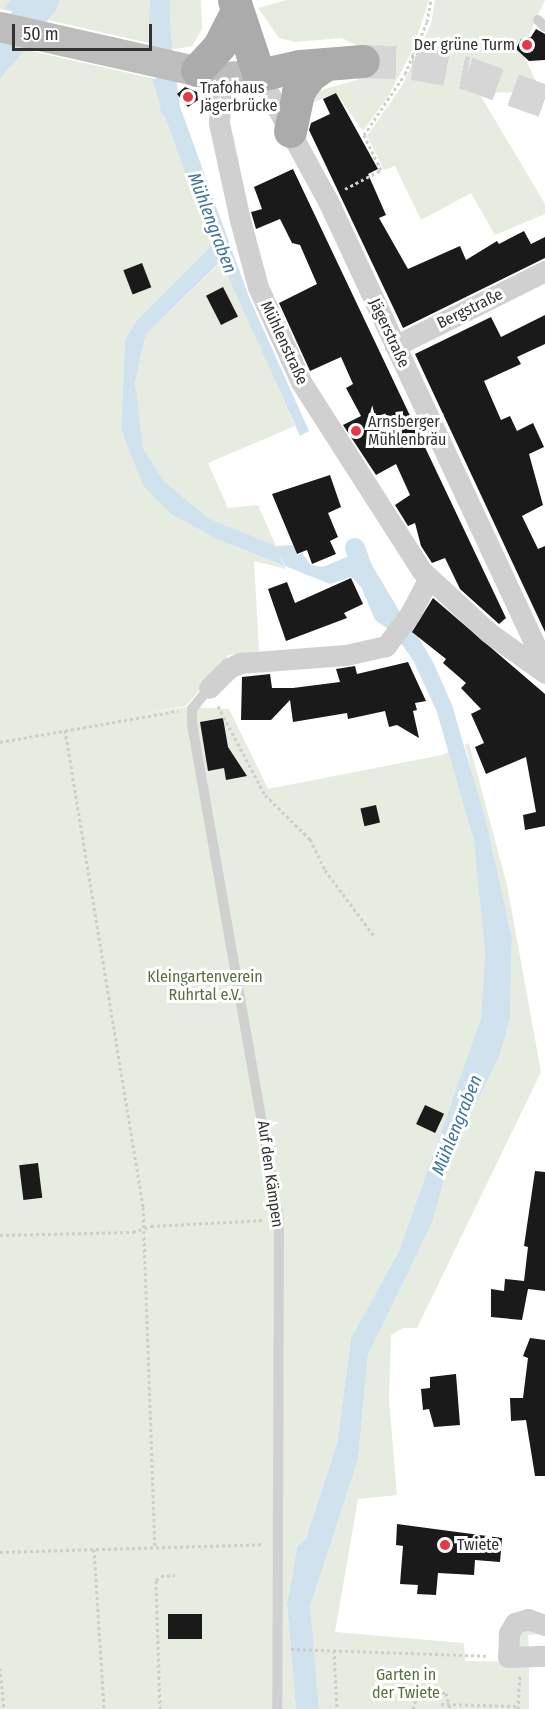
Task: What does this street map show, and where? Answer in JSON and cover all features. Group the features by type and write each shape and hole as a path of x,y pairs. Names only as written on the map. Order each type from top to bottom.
{"main road":[{"path":"199,71 219,46 235,7"},
{"name":"Jägerstraße","path":"235,7 259,75"},
{"path":"0,27 199,71 259,75 326,64 363,61"},
{"path":"290,131 298,92 309,76 326,64"}],"street":[{"name":"Mühlenstraße","path":"199,71 219,123 258,287 301,382 429,578 488,632 545,674"},
{"name":"Jägerstraße","path":"259,75 327,199 545,666"},
{"name":"Bergstraße","path":"395,346 545,271"},
{"path":"209,688 229,668 240,663 380,649 392,640 410,614 429,578"},
{"path":"545,1626 528,1619 515,1623 509,1633 514,1656 545,1656"}],"lane":[{"path":"192,709 209,688"},
{"name":"Auf den Kämpen","path":"192,709 279,1220 277,1709"}],"path":[{"path":"327,199 381,170 364,135 405,74 427,22 431,0"},
{"path":"209,688 265,795 310,839 325,870 374,936"},
{"path":"0,741 192,709"},
{"path":"65,730 145,1229 155,1547"},
{"path":"0,1235 279,1220"},
{"path":"0,1552 279,1544"},
{"path":"94,1549 104,1709"},
{"path":"160,1709 156,1580 160,1576 175,1575"},
{"path":"287,1649 514,1656 518,1707 450,1707 441,1704"},
{"path":"334,1650 337,1709"},
{"path":"0,1668 4,1709"},
{"path":"413,1709 418,1693 446,1693 450,1707"}],"green space":[{"path":"0,0 10,0 5,8 42,16 56,0 152,0 155,42 172,46 169,0 201,0 202,29 192,46 175,49 0,9"},
{"path":"287,0 429,0 413,49 389,95 363,131 336,93 310,104 321,90 357,80 358,46 342,38 295,42 279,38 258,8"},
{"path":"435,0 545,0 528,37 518,44 536,81 522,92 479,93 545,204 545,214 495,235 471,193 421,220 395,166 384,170 367,136 403,84 431,24"},
{"name":"Kleingartenverein Ruhrtal e.V.","path":"0,44 151,78 203,223 214,243 136,321 125,340 121,429 172,515 219,540 283,566 275,546 208,518 164,481 143,448 137,419 135,383 146,334 222,261 295,426 208,463 228,508 258,505 286,569 254,561 259,651 229,655 186,706 149,712 187,707 229,709 268,789 442,755 469,743 507,885 541,1072 417,1328 403,1328 391,1335 389,1399 397,1495 358,1499 335,1632 464,1643 465,1661 529,1662 529,1709 319,1709 311,1628 310,1606 358,1460 368,1355 432,1223 451,1155 500,1055 510,1018 512,938 465,745 449,752 474,841 485,952 481,1018 399,1251 351,1338 337,1443 306,1539 297,1547 287,1604 296,1709 0,1709 0,80 22,52"},
{"path":"530,1629 541,1634 528,1635 529,1651 519,1647 518,1634"}],"water":[{"path":"10,0 56,0 42,16 4,9"},
{"path":"152,0 169,0 172,46 155,42"},
{"path":"0,46 22,51 0,80"},
{"path":"151,78 171,82 249,297 309,431 300,436 221,261 146,334 135,383 143,448 164,481 208,518 276,546 293,545 297,555 302,553 311,565 323,567 363,550 401,614 394,633 375,620 360,584 351,577 330,584 285,566 277,548 284,566 219,540 172,515 143,485 121,429 125,340 136,321 214,243 203,223"},
{"path":"411,625 433,662 452,705 485,818 512,938 510,1018 500,1055 451,1155 432,1223 368,1355 358,1460 310,1606 319,1709 296,1709 287,1604 297,1547 306,1539 337,1443 351,1338 399,1251 481,1018 485,952 474,841 437,712 414,662 397,637"}],"building":[{"path":"536,29 545,34 545,60 529,61 516,49 521,39 531,37"},
{"name":"Trafohaus Jägerbrücke","path":"185,87 197,92 198,100 188,107 177,94"},
{"path":"336,93 378,169 368,174 386,215 379,218 408,269 460,246 466,260 497,241 499,244 524,231 531,244 545,237 545,258 403,328 309,130 311,123 330,114 323,99"},
{"path":"293,169 506,618 499,624 460,589 445,558 432,563 421,546 415,523 408,526 395,505 410,495 396,464 376,475 343,425 361,416 346,388 353,384 341,357 310,371 279,303 317,284 300,245 292,243 280,219 256,229 251,212 262,209 254,187"},
{"path":"142,263 151,287 133,294 123,270"},
{"path":"223,287 238,316 221,325 206,296"},
{"path":"545,315 545,344 517,357 521,364 484,381 501,420 510,416 517,431 533,423 544,447 529,454 543,505 522,516 538,549 545,546 545,632 415,354 491,317 501,337"},
{"path":"330,475 341,507 328,513 338,537 330,541 336,554 312,564 307,550 297,554 272,494"},
{"path":"351,578 363,604 344,613 347,618 286,641 268,589 287,582 295,603"},
{"path":"433,598 545,694 545,826 525,830 523,815 536,812 526,757 486,774 475,747 484,743 471,714 481,709 461,688 466,683 443,663 446,659 412,632"},
{"path":"408,662 426,701 415,703 417,710 413,711 419,738 397,725 389,727 385,711 348,719 347,713 293,722 290,700 271,720 241,720 242,677 270,674 272,688 293,688 340,682 336,669 355,666 357,674"},
{"path":"223,718 228,747 247,776 226,780 224,768 208,771 200,722"},
{"path":"376,805 380,823 364,826 360,809"},
{"path":"425,1105 444,1114 435,1133 416,1124"},
{"path":"38,1163 42,1198 23,1200 19,1165"},
{"path":"535,1171 545,1172 545,1291 528,1289 522,1320 491,1317 491,1289 504,1291 505,1279 524,1281 528,1247 524,1246"},
{"path":"530,1338 545,1340 545,1476 535,1476 526,1420 511,1421 510,1398 523,1398 528,1358 523,1356"},
{"path":"456,1374 460,1425 434,1427 429,1409 423,1410 421,1389 430,1388 430,1377"},
{"path":"397,1524 502,1538 500,1562 475,1560 474,1575 438,1573 436,1595 417,1594 418,1585 400,1584 403,1546 396,1545"},
{"path":"168,1614 202,1614 202,1639 168,1639"}],"waterway":[{"path":"0,53 42,0"},
{"name":"Mühlengraben","path":"160,0 159,24 170,107"},
{"name":"Mühlengraben","path":"355,548 366,578"}],"tunnel":[{"path":"363,61 414,63 467,73 545,101"}],"place":[{"name":"Der grüne Turm","path":"527,45"},
{"name":"Trafohaus Jägerbrücke","path":"188,97"},
{"name":"Arnsberger Mühlenbräu","path":"356,431"},
{"name":"Twiete","path":"445,1545"}],"park label":[{"name":"Garten in der Twiete","path":"406,1684"}]}
